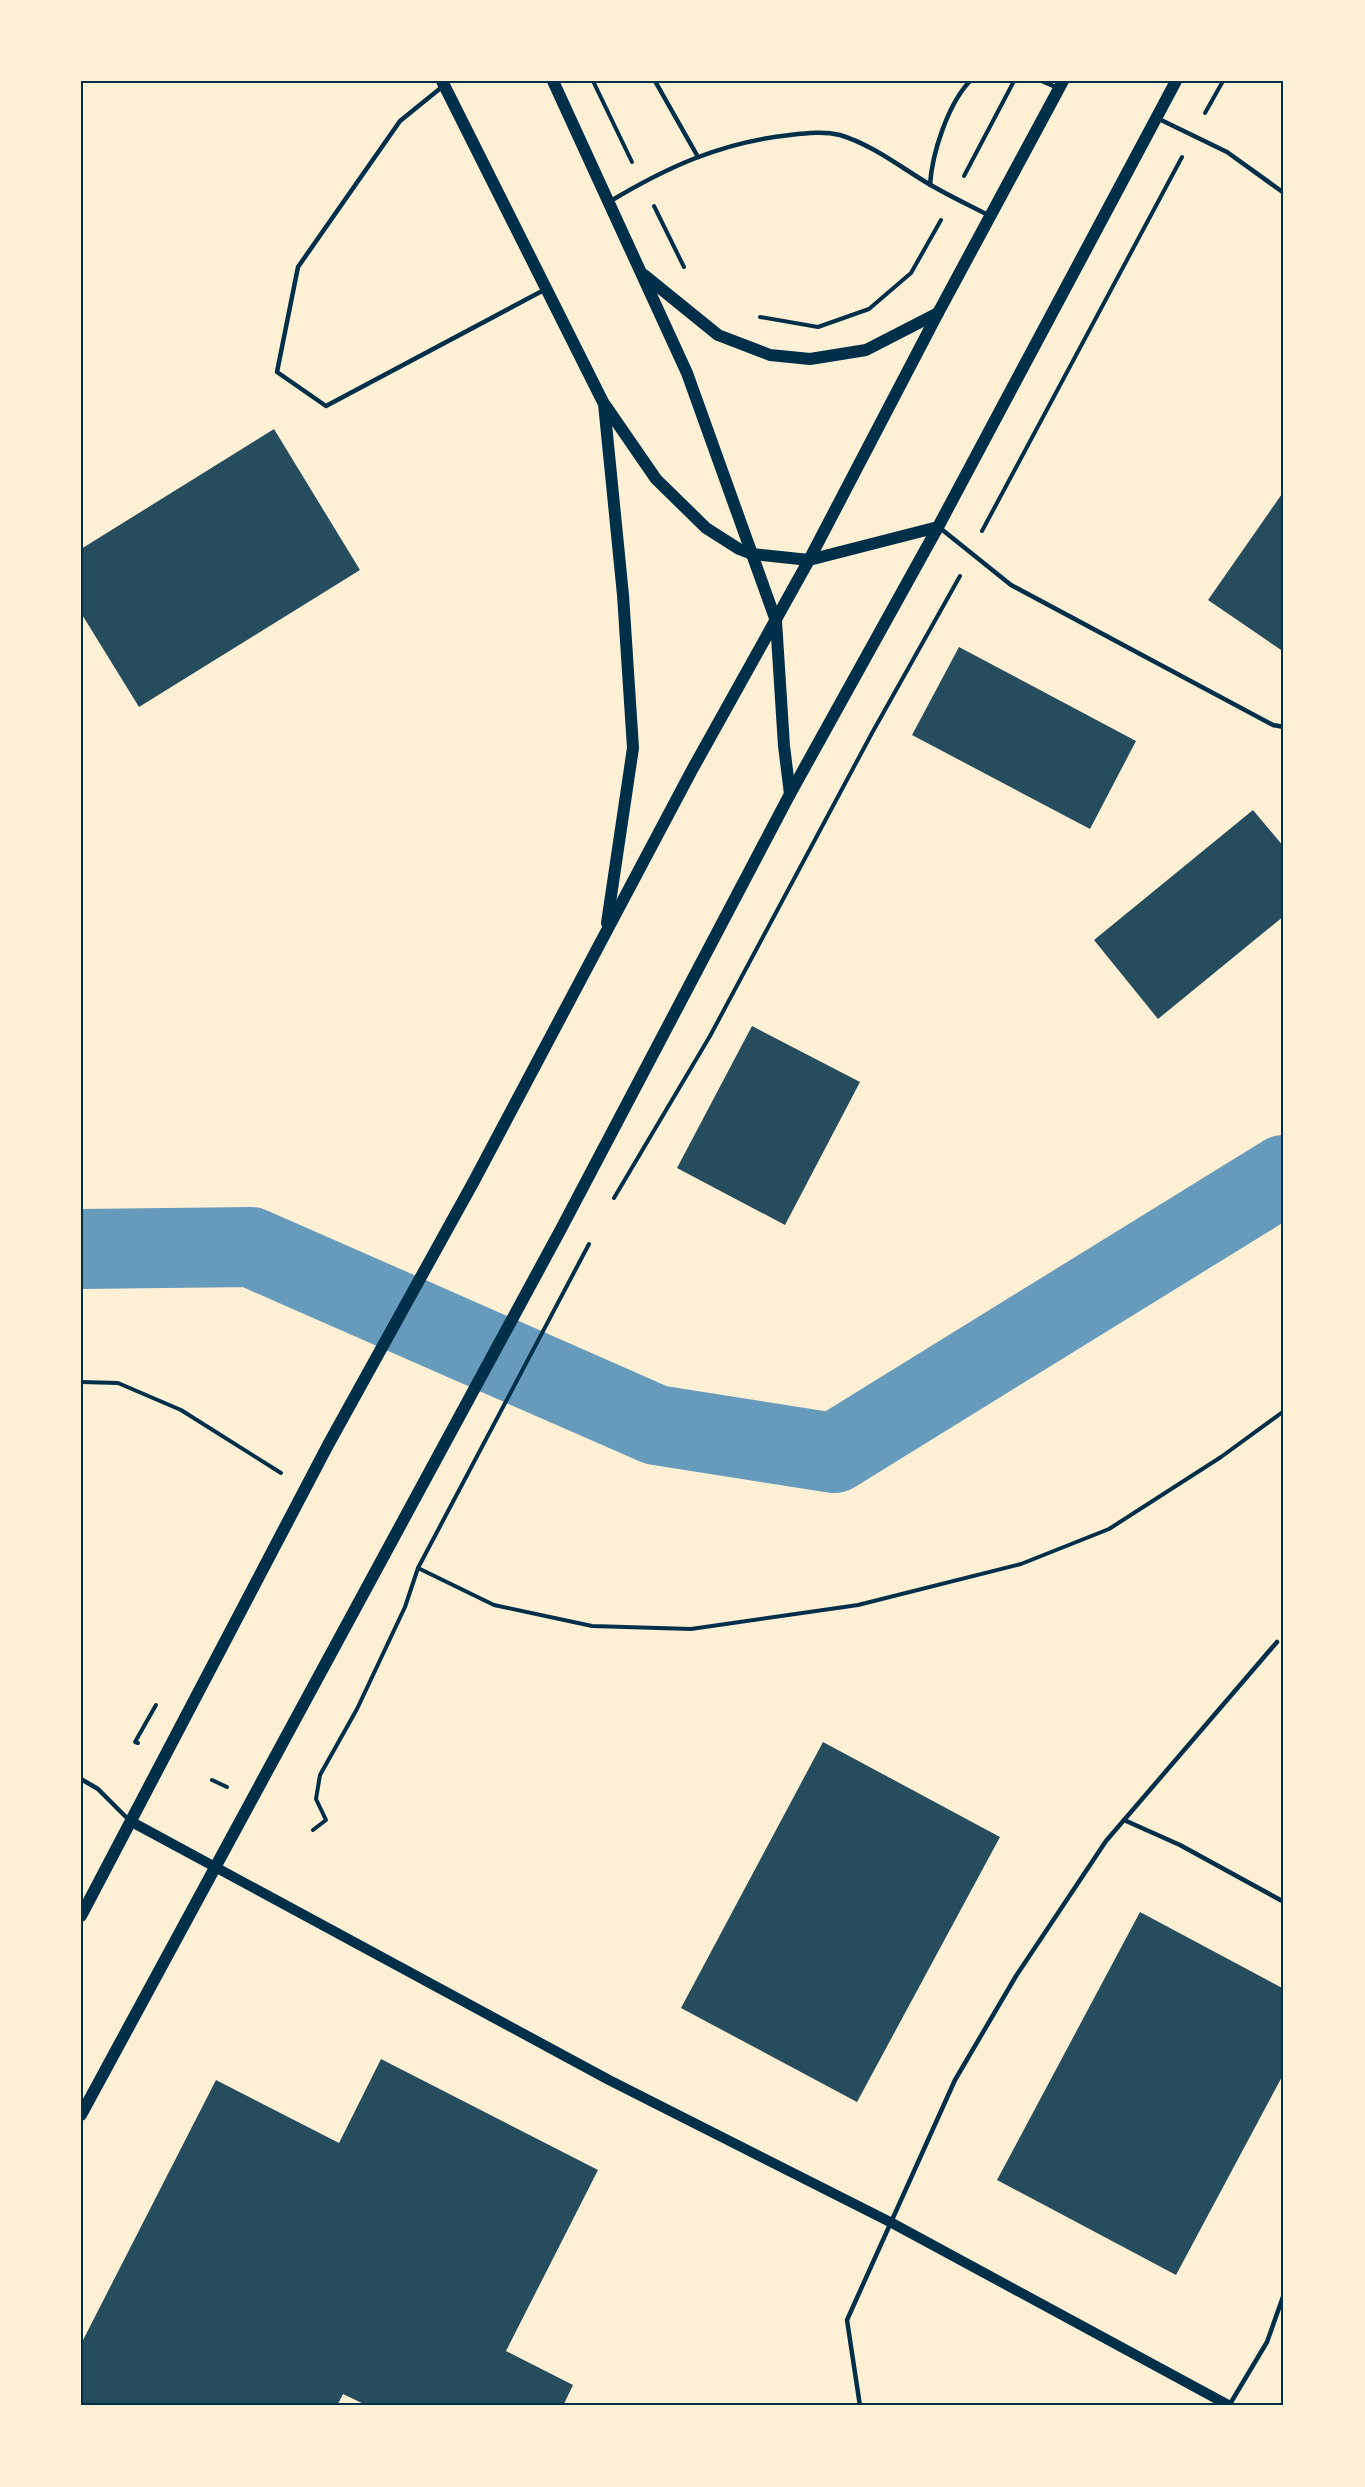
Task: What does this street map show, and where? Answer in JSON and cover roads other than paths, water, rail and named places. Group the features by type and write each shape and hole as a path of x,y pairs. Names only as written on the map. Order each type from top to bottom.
{"main road":[{"path":"553,81 687,373 776,621 784,746 790,794"},
{"path":"81,2115 561,1228 790,794 938,527 1176,81"},
{"path":"447,82 604,404 656,479 706,528 739,549 752,554 809,560 938,527"},
{"path":"81,1916 304,1488 474,1181 692,770 809,560 938,313 1061,85"},
{"path":"642,273 718,335 770,355 810,359 866,350 938,313"},
{"path":"604,404 623,595 633,748 606,934"}],"street":[{"path":"130,1821 609,2080 892,2223 1229,2406"}],"lane":[{"path":"655,81 698,157"},
{"path":"930,185 931,167 942,132 958,97 970,81"},
{"path":"1042,81 1061,85"},
{"path":"447,82 400,121 298,267 277,372 326,406 546,289"},
{"path":"1156,117 1227,152 1284,193"},
{"path":"609,202 672,166 698,157 756,139 825,133 841,136 869,148 930,185 990,216"},
{"path":"938,527 1011,585 1273,725 1284,727"},
{"path":"860,2406 847,2320 955,2080 1016,1976 1106,1841 1277,1642"},
{"path":"81,1779 98,1789 130,1821"},
{"path":"1124,1820 1180,1845 1284,1902"},
{"path":"1229,2406 1267,2342 1284,2294"}],"waterway":[{"path":"81,1249 251,1247 656,1425 834,1453 1284,1175"}]}
